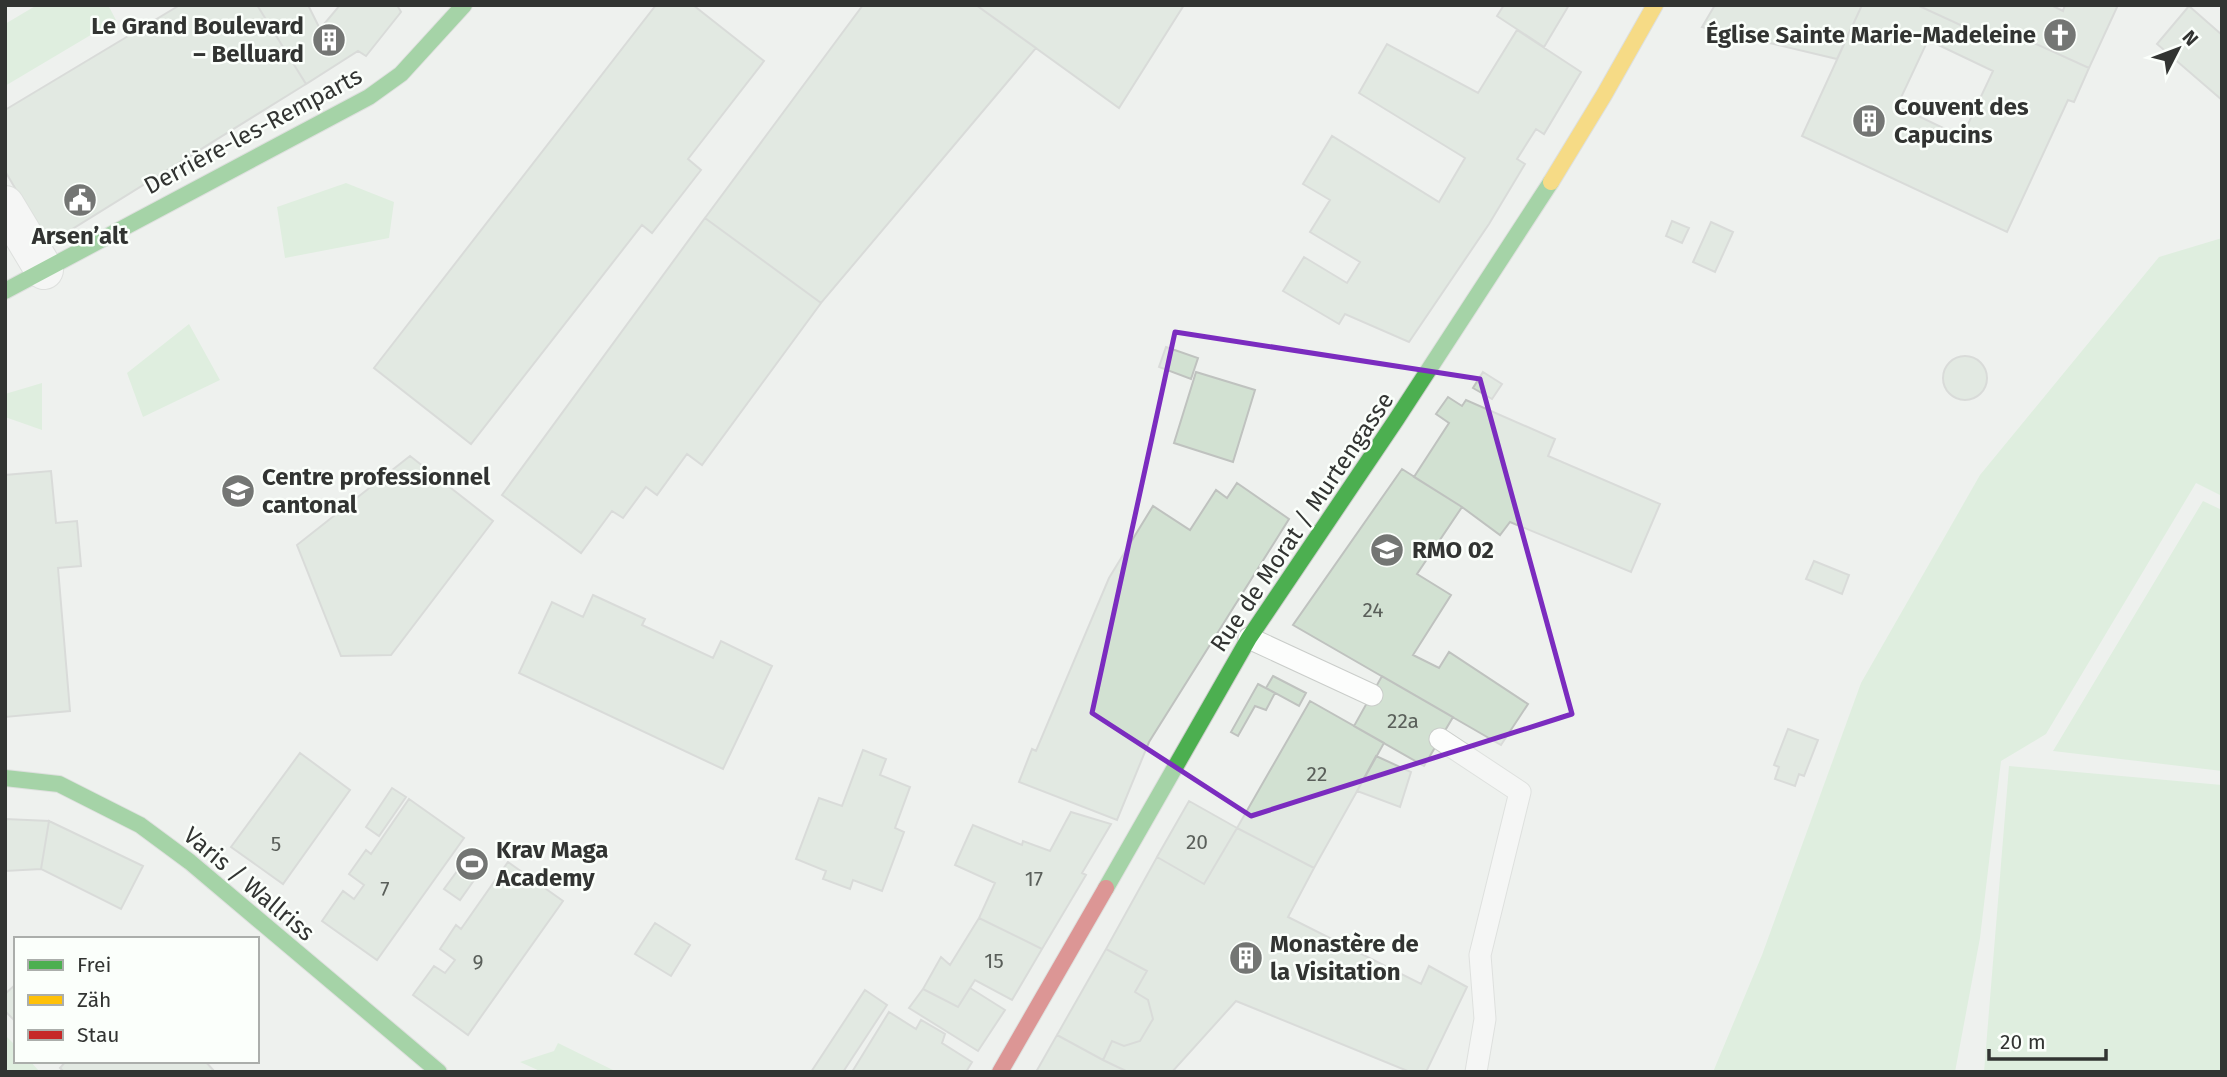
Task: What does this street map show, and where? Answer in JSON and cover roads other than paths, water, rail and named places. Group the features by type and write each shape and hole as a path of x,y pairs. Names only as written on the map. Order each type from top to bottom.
{"main road":[{"name":"Derrière-les-Remparts","path":"5,291 369,97 401,74 464,5"},
{"name":"Rue de Morat / Murtengasse","path":"1000,1072 1249,638 1519,233 1604,95 1655,5"},
{"name":"Varis / Wallriss","path":"5,778 59,784 140,825 190,862 439,1072"}],"street":[{"path":"5,205 44,270"}],"lane":[{"path":"1249,638 1372,695"},
{"path":"1440,739 1520,792 1480,955 1485,1019 1476,1072"}],"place":[{"name":"Église Sainte Marie-Madeleine","path":"2060,35"},
{"name":"Le Grand Boulevard – Belluard","path":"329,40"},
{"name":"Couvent des Capucins","path":"1869,121"},
{"name":"Arsen’alt","path":"80,200"},
{"name":"Centre professionnel cantonal","path":"238,491"},
{"name":"RMO 02","path":"1387,550"},
{"name":"Krav Maga Academy","path":"472,864"},
{"name":"Monastère de la Visitation","path":"1246,958"}]}
